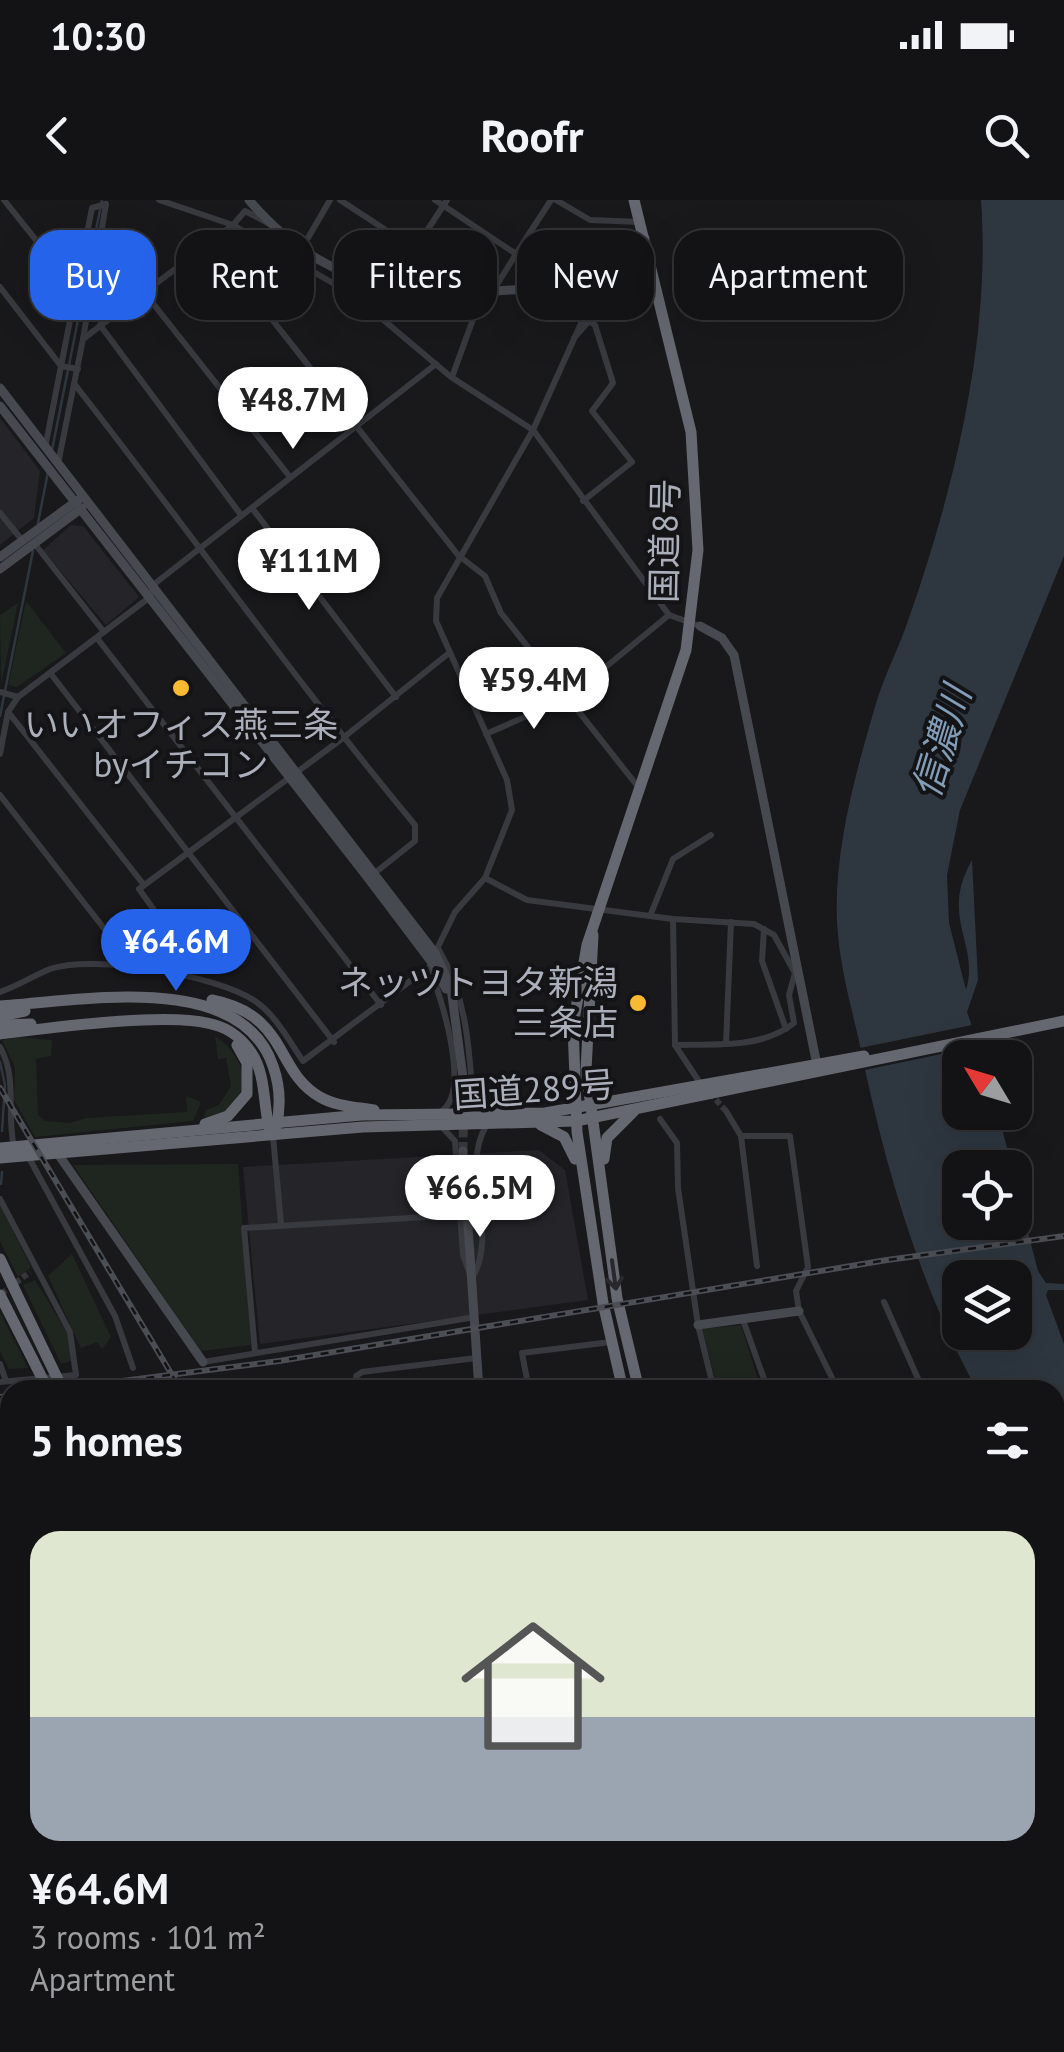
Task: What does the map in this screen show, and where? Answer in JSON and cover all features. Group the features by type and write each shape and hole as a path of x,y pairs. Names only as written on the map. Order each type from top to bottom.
{"highway":[{"name":"国道8号","path":"634,200 643,230"},
{"name":"国道8号","path":"620,1380 611,1342 576,1115 573,1026 583,964 599,908 695,625 698,550 691,432 654,276"},
{"name":"国道8号","path":"594,934 585,1048 621,1318 636,1380"},
{"path":"173,998 223,1010 257,1035 276,1074 273,1127"},
{"path":"0,1006 173,998 218,1001 253,1016 280,1043 304,1084 325,1100 400,1114"},
{"path":"0,1016 68,1002"},
{"name":"国道289号","path":"592,1112 634,1110 1064,1013"},
{"name":"国道289号","path":"0,1158 400,1114 540,1124 1064,1021"},
{"path":"0,1025 197,1022 222,1027 250,1051 261,1076 273,1127"},
{"path":"147,1135 219,1121 236,1111 247,1094 250,1073 243,1053 228,1036 197,1022"},
{"path":"0,1034 70,1025"},
{"path":"599,1167 607,1138 634,1110"},
{"name":"国道289号","path":"486,1121 576,1115"},
{"name":"国道289号","path":"0,1148 147,1135 438,1119"},
{"path":"540,1124 569,1142 578,1184 588,1200"},
{"path":"0,1262 57,1380"},
{"path":"0,1296 43,1380"}],"street":[{"path":"4,200 30,233"},
{"path":"159,200 233,225 355,296 452,378 533,430 669,615 722,638 734,655 795,972 826,1066"},
{"path":"249,200 278,230"},
{"path":"313,230 330,200"},
{"path":"340,200 387,230"},
{"path":"435,200 445,203 516,254"},
{"path":"497,285 553,200 590,220 641,222"},
{"path":"87,230 92,208 104,203"},
{"path":"55,470 75,385 104,203"},
{"path":"428,230 445,203"},
{"path":"226,230 245,210 272,225"},
{"path":"156,283 176,267"},
{"path":"0,288 62,366 76,369"},
{"path":"156,307 290,477"},
{"path":"42,454 70,320"},
{"path":"83,339 107,320"},
{"path":"273,320 458,555 485,576 501,613 639,788"},
{"path":"452,378 473,320"},
{"path":"464,1085 457,1019 437,952 455,912 486,878 512,810 507,780 449,653 435,608 458,555 533,430 581,320"},
{"path":"573,338 589,322 595,324 612,383 592,410 632,462 583,501"},
{"path":"100,325 242,515"},
{"path":"0,754 8,712 18,698 150,597 153,586 436,364"},
{"path":"75,385 202,547 255,626 415,825 415,841 371,876"},
{"path":"0,388 42,454"},
{"path":"0,406 55,470 77,505 371,876 437,952 456,981 466,1016 474,1106 486,1121 475,1152 481,1254 472,1278"},
{"path":"55,470 85,498 292,775"},
{"path":"0,569 85,498"},
{"path":"0,557 31,542 42,526 77,505"},
{"path":"252,508 396,697"},
{"path":"0,513 31,542 104,632"},
{"path":"486,734 568,698 669,615"},
{"path":"96,638 381,1005"},
{"path":"157,968 181,948 139,889 343,738 449,653"},
{"path":"51,674 334,1042"},
{"path":"4,694 18,698"},
{"path":"8,712 144,886"},
{"path":"0,795 132,964"},
{"path":"650,916 673,859 711,835"},
{"path":"371,876 431,966 457,1019"},
{"path":"486,878 527,900 672,919 730,922 774,935 795,972 789,995 794,1023 771,1037 726,1044 674,1045"},
{"path":"672,919 674,1045 698,1080"},
{"path":"726,1044 730,922"},
{"path":"764,930 762,961 786,1029"},
{"path":"0,992 52,968 132,964 157,968 253,999 274,1018 304,1062 431,966"},
{"path":"431,966 446,1012 454,1090 452,1103 438,1119 455,1140 459,1215 466,1270 472,1278"},
{"path":"0,1047 10,1066 14,1147"},
{"path":"726,1111 740,1136 757,1266"},
{"path":"660,1118 677,1143 678,1188 698,1326 712,1380"},
{"path":"273,1127 280,1224"},
{"path":"740,1136 790,1136 808,1267 796,1290 798,1311 833,1380"},
{"path":"463,1151 478,1380"},
{"path":"58,1154 203,1362 474,1317"},
{"path":"28,1156 114,1316 133,1368"},
{"path":"0,1199 32,1270 70,1332 76,1375 24,1380"},
{"path":"255,1352 244,1228 459,1215"},
{"path":"884,1302 919,1380"},
{"path":"698,1326 798,1311"},
{"path":"743,1320 764,1380"},
{"path":"528,1380 522,1353 611,1342"},
{"path":"357,1380 356,1376 362,1372 476,1358"}],"shaded area":[{"path":"0,418 40,471 34,518 0,545"},
{"path":"71,525 83,526 139,597 106,625 43,550"},
{"path":"26,601 66,653 17,687 8,685"},
{"path":"18,603 1,685 0,615"},
{"path":"215,1036 236,1058 244,1084 234,1106 221,1114 204,1117 206,1110 219,1105 231,1086 226,1058 218,1059"},
{"path":"2,1040 52,1040 51,1056 36,1059 38,1115 45,1121 70,1123 86,1118 187,1112 186,1096 201,1102 193,1121 35,1137 14,1100 15,1067"},
{"path":"539,1150 565,1170 588,1300 260,1344 243,1167"},
{"path":"238,1164 251,1345 201,1351 73,1165"},
{"path":"0,1205 31,1267 18,1277 0,1241"},
{"path":"72,1254 111,1337 102,1349 97,1342 81,1348 48,1276"},
{"path":"35,1280 68,1334 74,1360 61,1364 23,1285"},
{"path":"0,1312 28,1368 9,1369 0,1351"},
{"path":"741,1325 758,1380 715,1380 702,1329"}],"water":[{"name":"信濃川","path":"981,200 1064,200 1064,556 960,810 947,875 949,923 966,990 968,958 959,898 972,860 978,980 967,1012 977,1040 942,1040 942,1130 1002,1130 1008,1150 942,1150 942,1240 1030,1240 1038,1271 1046,1283 1064,1284 1064,1290 1048,1290 1046,1295 1064,1344 1064,1380 972,1380 957,1350 1032,1350 1032,1260 942,1260 942,1317 905,1220 880,1132 845,982 837,922 842,840 860,759 941,515 975,358 983,252"}],"pier":[{"path":"977,1024 982,1040 942,1040 942,1054 860,1071 855,1049"}],"waterway":[{"path":"52,450 102,200"},
{"path":"38,523 48,472"},
{"path":"0,716 33,551"},
{"path":"0,1062 5,1085 2,1131"},
{"path":"1,1184 2,1172"}],"tunnel":[{"path":"463,1151 464,1085"},
{"path":"710,1093 726,1111"},
{"path":"1,1294 30,1272"}],"railway":[{"path":"0,1088 175,1380"},
{"path":"130,1380 279,1361 887,1260 1064,1236"}],"place":[{"name":"いいオフィス燕三条 byイチコン","path":"181,688"},
{"name":"ネッツトヨタ新潟 三条店","path":"638,1003"}]}
